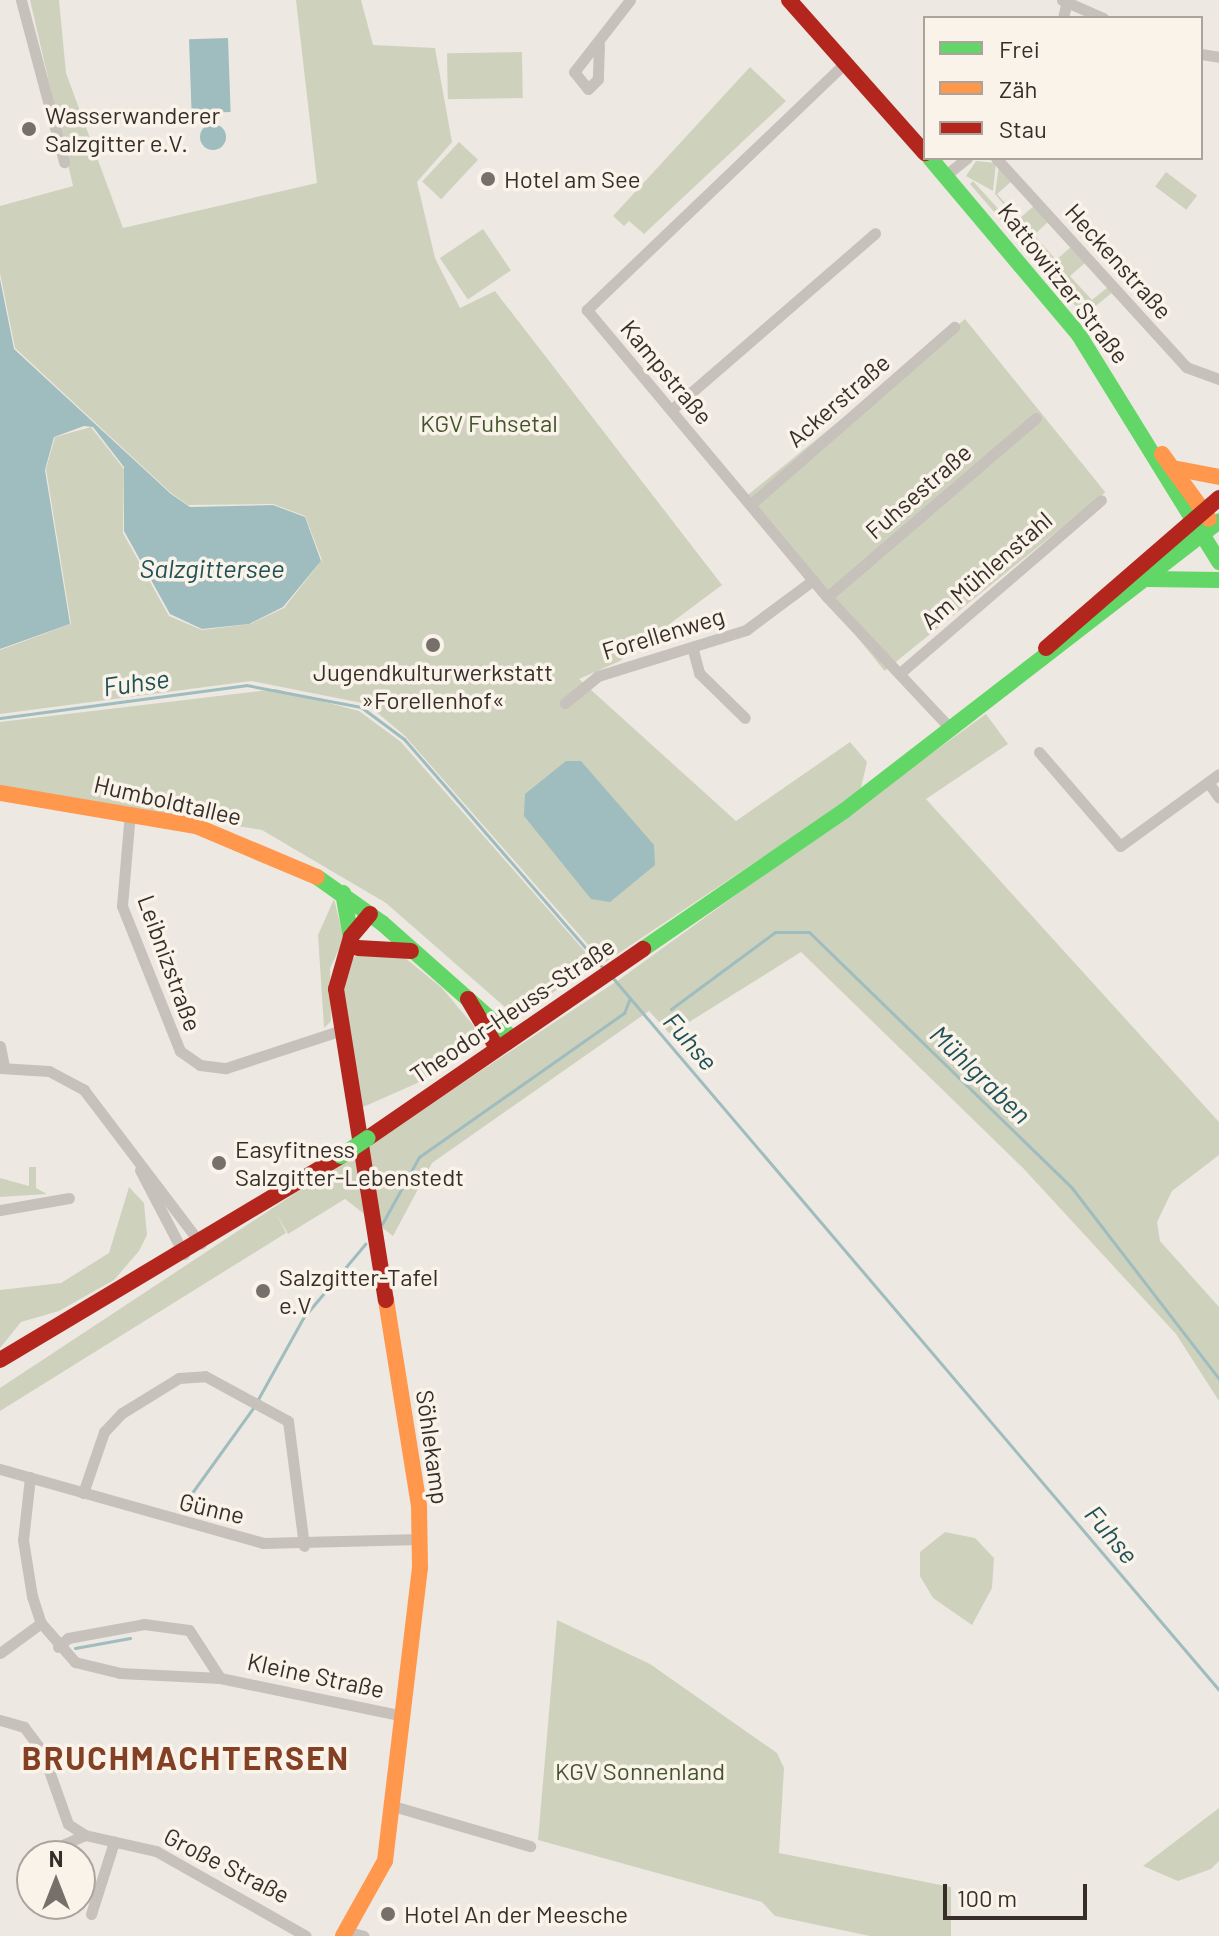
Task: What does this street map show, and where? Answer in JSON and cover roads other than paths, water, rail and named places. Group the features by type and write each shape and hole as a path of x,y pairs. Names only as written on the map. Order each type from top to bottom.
{"street":[{"path":"21,0 64,162"},
{"path":"599,45 630,0"},
{"path":"789,0 923,151"},
{"path":"1065,0 1099,16"},
{"name":"Kampstraße","path":"844,64 587,310 827,597 950,728"},
{"name":"Kattowitzer Straße","path":"932,160 1079,335 1208,525"},
{"path":"946,175 965,160"},
{"name":"Heckenstraße","path":"998,160 1186,367 1219,379"},
{"path":"671,410 875,233"},
{"name":"Ackerstraße","path":"750,505 954,327"},
{"name":"Fuhsestraße","path":"827,597 1036,418"},
{"name":"Kattowitzer Straße","path":"1152,445 1178,469 1208,525 1219,562"},
{"path":"1178,469 1219,477"},
{"path":"1028,667 1146,580 1208,525 1219,498"},
{"name":"Am Mühlenstahl","path":"900,673 1101,500"},
{"path":"1028,667 1208,525"},
{"name":"Forellenweg","path":"565,703 598,676 693,650 746,630 813,580"},
{"path":"1146,580 1219,580"},
{"path":"693,650 699,673 745,718"},
{"name":"Theodor-Heuss-Straße","path":"0,1360 201,1245 368,1138 844,811 1028,667"},
{"path":"1039,752 1120,846 1219,774"},
{"path":"1208,782 1219,798"},
{"name":"Humboldtallee","path":"0,793 130,812 253,844 343,893 416,951 512,1038"},
{"name":"Leibnizstraße","path":"130,812 122,906 180,1051 200,1065 226,1068 342,1030"},
{"path":"343,893 355,942 416,951"},
{"name":"Söhlekamp","path":"352,1935 377,1882 393,1806 420,1539 336,989 342,957 376,918"},
{"name":"Humboldtallee","path":"468,998 497,1048"},
{"path":"0,1046 2,1068 65,1077 99,1105 201,1245"},
{"path":"131,1151 184,1254"},
{"path":"0,1210 69,1198"},
{"path":"83,1493 98,1443 122,1413 179,1378 205,1376 288,1421 304,1546"},
{"name":"Günne","path":"0,1469 226,1535 304,1546 420,1539"},
{"path":"0,1653 41,1623 23,1540 30,1477"},
{"name":"Kleine Straße","path":"41,1623 58,1647 95,1669 220,1678 404,1716"},
{"name":"Kleine Straße","path":"58,1647 68,1638 144,1624 189,1630 220,1678"},
{"path":"0,1720 24,1727 42,1751 68,1824 85,1835"},
{"path":"393,1806 530,1846"},
{"path":"74,1840 85,1835"},
{"name":"Große Straße","path":"85,1835 156,1851 306,1936"},
{"path":"96,1898 114,1842"}],"water":[{"path":"228,38 231,112 192,113 189,39"},
{"path":"213,124 222,128 226,137 222,146 213,150 204,146 200,137 204,128"},
{"name":"Salzgittersee","path":"0,279 14,349 171,494 190,507 273,505 305,517 321,561 283,607 249,624 202,629 170,614 124,531 124,467 93,427 84,426 54,437 45,470 70,624 0,649"},
{"path":"566,761 581,761 654,845 655,865 610,902 591,899 524,816 525,794"}],"waterway":[{"name":"Fuhse","path":"0,718 246,685 361,707 404,739 604,969"},
{"name":"Mühlgraben","path":"671,1009 775,932 809,932 1072,1188 1219,1379"},
{"name":"Fuhse","path":"612,977 1219,1690"},
{"path":"382,1224 419,1157 624,1013 630,998"},
{"path":"257,1401 303,1318 365,1244"},
{"path":"181,1508 253,1408"},
{"path":"75,1648 130,1638"}],"place":[{"name":"Wasserwanderer Salzgitter e.V.","path":"29,129"},
{"name":"Hotel am See","path":"488,179"},
{"name":"Jugendkulturwerkstatt »Forellenhof«","path":"433,645"},
{"name":"Easyfitness Salzgitter-Lebenstedt","path":"219,1163"},
{"name":"Salzgitter-Tafel e.V","path":"263,1291"},
{"name":"Hotel An der Meesche","path":"388,1914"}],"district":[{"name":"BRUCHMACHTERSEN","path":"186,1757"}],"park label":[{"name":"KGV Fuhsetal","path":"489,423"},
{"name":"KGV Sonnenland","path":"640,1771"}]}
